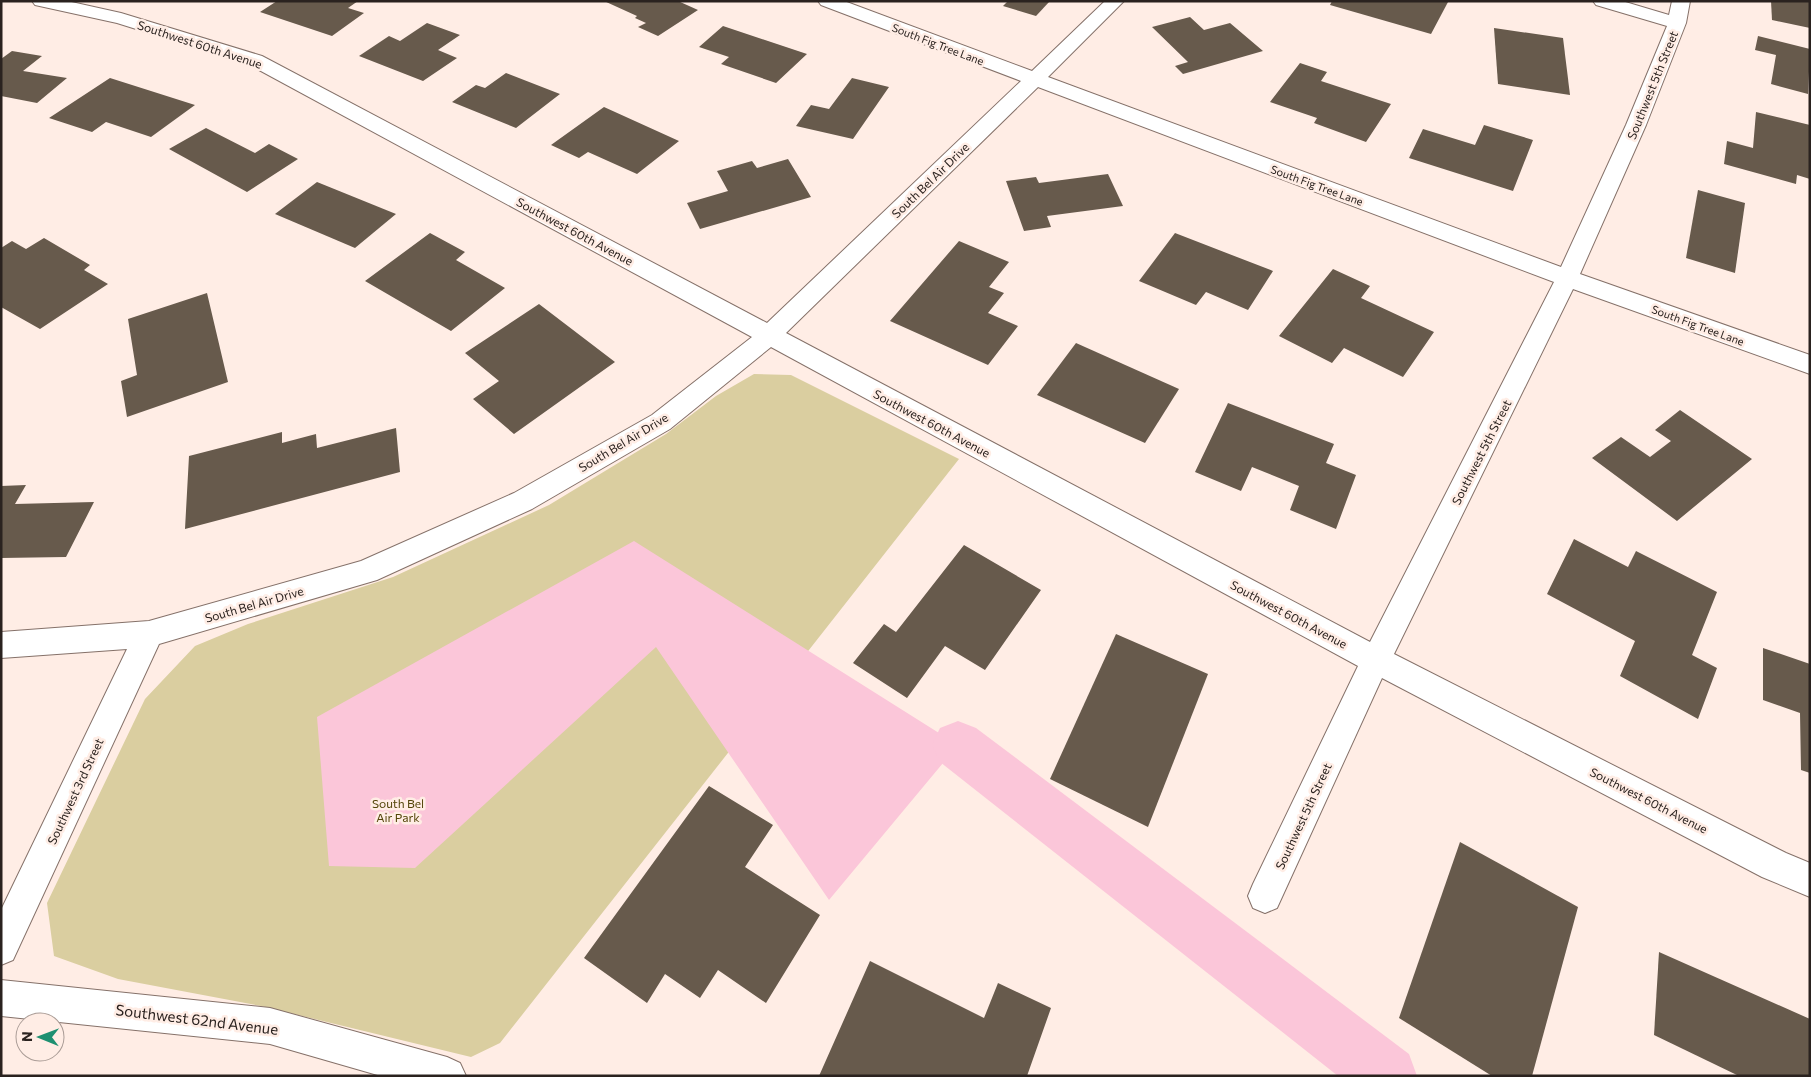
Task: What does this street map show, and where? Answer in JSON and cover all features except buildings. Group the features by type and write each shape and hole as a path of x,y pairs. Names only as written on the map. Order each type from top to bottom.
{"street":[{"name":"Southwest 60th Avenue","path":"41,1 121,18 255,60 1376,660 1766,861 1810,880"},
{"name":"South Fig Tree Lane","path":"827,1 1567,278 1810,365"},
{"name":"South Bel Air Drive","path":"1,645 149,634 367,570 522,501 660,422 769,336 1115,1"},
{"path":"1602,1 1679,12"},
{"name":"Southwest 5th Street","path":"1265,896 1376,660 1567,278 1636,125 1679,12"},
{"name":"Southwest 3rd Street","path":"1,948 149,634"},
{"name":"Southwest 62nd Avenue","path":"1,998 270,1026 447,1076"}],"green space":[{"name":"South Bel Air Park","path":"754,374 791,375 959,459 500,1043 471,1057 261,1006 118,979 54,956 47,903 145,699 195,646 248,624 393,577 549,505 666,434 716,396"}],"shaded area":[{"path":"634,541 958,745 829,900 656,647 415,868 329,866 317,717"}],"waterway":[{"path":"958,745 1387,1076"}]}
